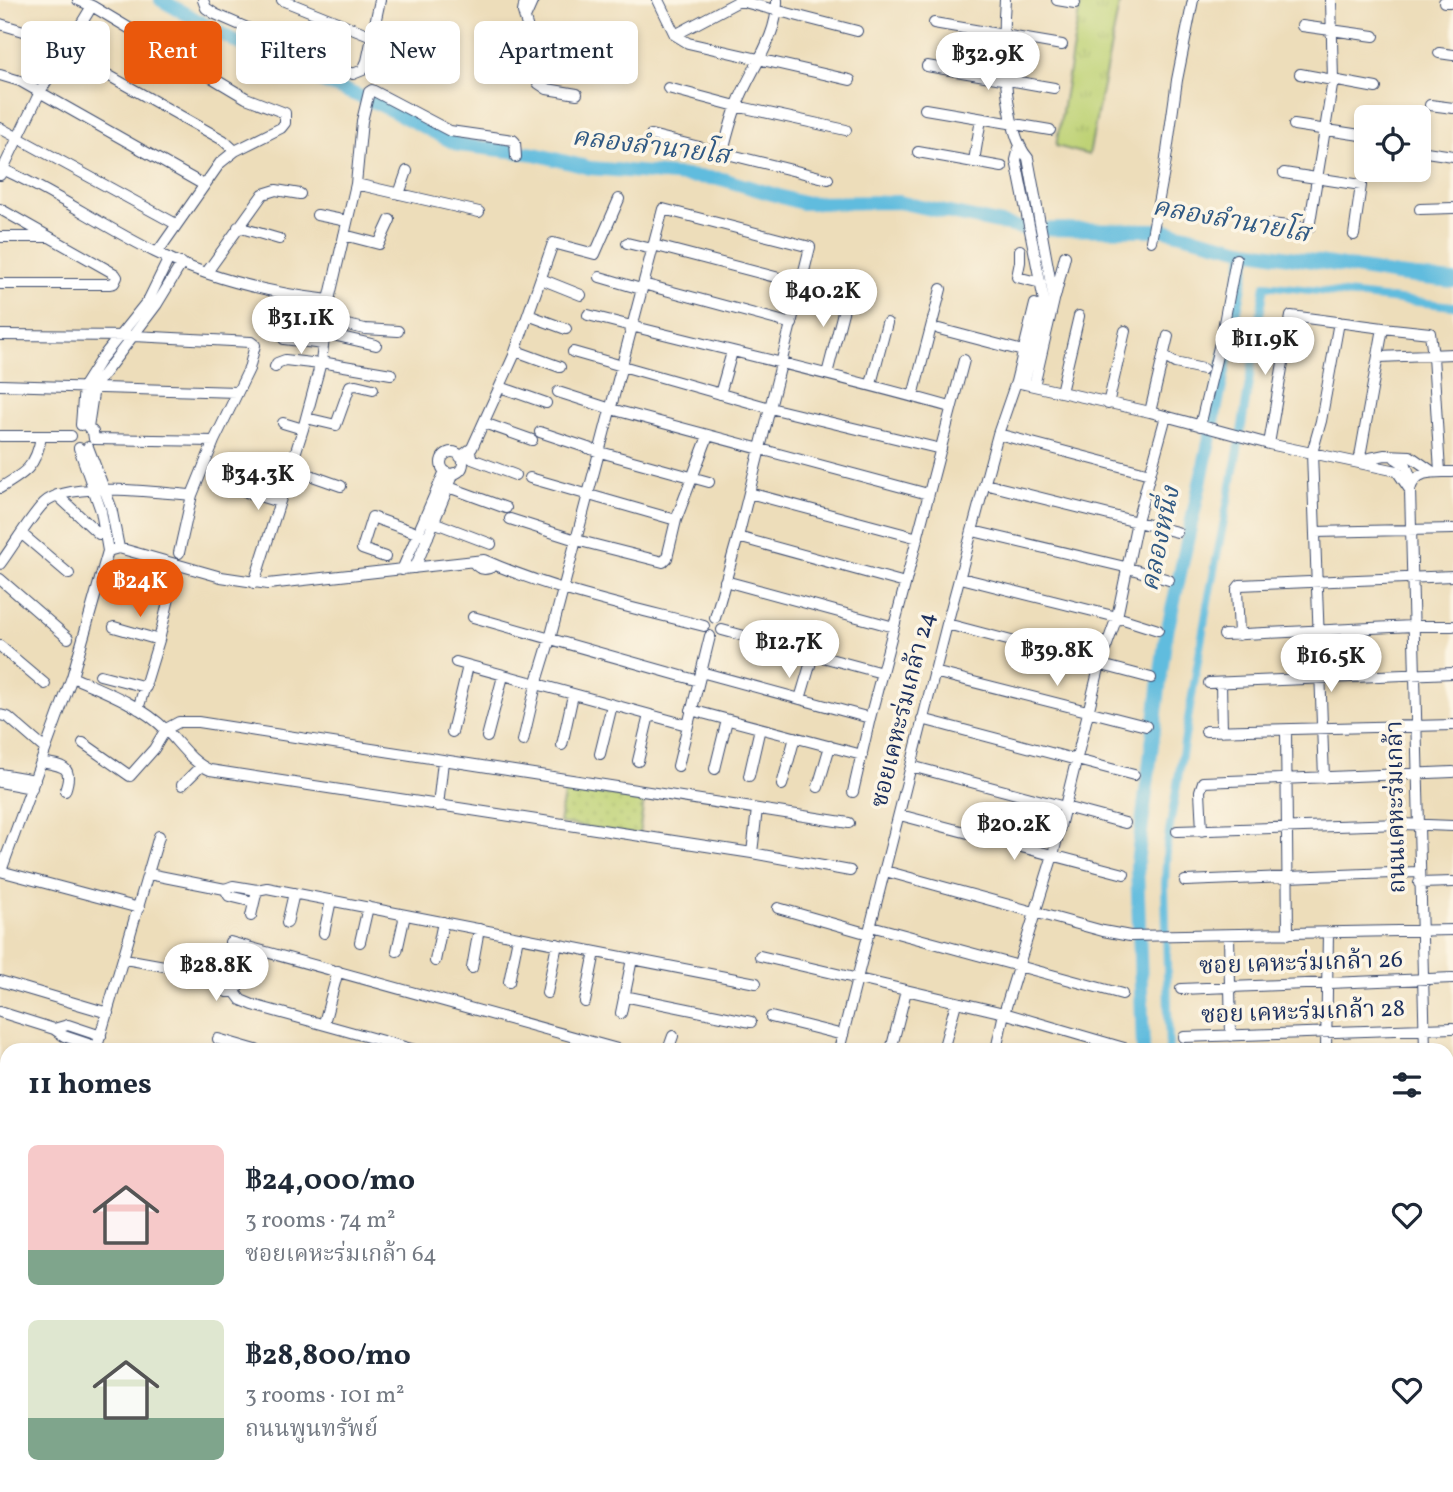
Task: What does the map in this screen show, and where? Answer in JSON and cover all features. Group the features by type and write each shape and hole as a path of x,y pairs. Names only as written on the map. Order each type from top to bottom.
{"street":[{"path":"78,0 246,99 285,113 285,123 281,128 234,151 220,163 156,253"},
{"path":"203,0 206,8 215,14 353,74 363,70 365,62"},
{"path":"282,0 365,33"},
{"path":"375,21 380,0"},
{"path":"525,0 525,21"},
{"path":"524,18 533,0"},
{"path":"658,0 675,35 688,43 850,80"},
{"path":"675,35 741,0 857,30"},
{"path":"723,152 736,106 769,41 778,11 777,0"},
{"path":"1005,0 1003,35 1013,124 1019,148 1028,158 1033,218 1045,288 1025,384"},
{"path":"1058,0 1075,3"},
{"path":"1151,241 1193,0"},
{"path":"1270,224 1309,228 1333,80 1331,0"},
{"path":"82,21 92,6"},
{"path":"934,23 1062,45"},
{"path":"0,24 21,30"},
{"path":"1302,26 1374,36"},
{"path":"1439,53 1453,55"},
{"path":"927,66 1054,88"},
{"path":"1300,74 1376,88"},
{"path":"0,75 20,81 204,185"},
{"path":"110,75 223,140 234,151"},
{"path":"44,84 1,171 156,253 265,289 329,300"},
{"path":"540,84 547,89 577,94"},
{"path":"668,88 846,130"},
{"path":"254,583 320,363 329,300 356,184 364,111 369,92 372,90 450,131 513,139 516,157"},
{"path":"1431,105 1453,108"},
{"path":"925,109 1050,130"},
{"path":"974,161 981,119"},
{"path":"1294,125 1354,134"},
{"path":"0,128 176,224"},
{"path":"651,135 828,179"},
{"path":"918,152 1002,167"},
{"path":"1431,153 1453,156"},
{"path":"399,194 407,171"},
{"path":"1284,173 1361,185 1354,235"},
{"path":"356,184 479,212"},
{"path":"207,272 263,194 276,190 300,194"},
{"path":"402,570 429,521 449,472 461,467 464,454 472,448 484,423 515,352 553,243 594,254 619,199"},
{"path":"1420,209 1453,208"},
{"path":"0,209 115,274 116,280 109,284 0,284"},
{"path":"523,741 664,209 810,246 749,494 715,618"},
{"path":"317,215 347,221"},
{"path":"344,235 379,244 390,220"},
{"path":"238,227 279,239"},
{"path":"0,237 47,237"},
{"path":"627,243 802,284"},
{"path":"1020,250 1017,277 1045,288 1054,300"},
{"path":"1025,384 1054,300 1065,256"},
{"path":"84,426 89,386 120,336 149,299 169,258"},
{"path":"1203,426 1236,259"},
{"path":"89,386 134,336 182,263"},
{"path":"600,278 792,324"},
{"path":"541,279 581,295"},
{"path":"913,396 941,289"},
{"path":"827,374 848,293"},
{"path":"1025,384 1023,351 1035,304"},
{"path":"588,314 732,352 871,384 950,407"},
{"path":"528,315 566,329"},
{"path":"1061,392 1079,316"},
{"path":"1269,444 1291,316 1429,332 1433,356 1436,472"},
{"path":"326,320 398,331"},
{"path":"1324,778 1312,453 1321,421 1339,322"},
{"path":"871,384 887,323"},
{"path":"1358,461 1383,328"},
{"path":"939,329 1023,351"},
{"path":"1108,404 1125,331"},
{"path":"0,335 134,336 251,342 255,345 249,369 214,441 192,495 179,552"},
{"path":"1150,412 1168,336"},
{"path":"284,339 323,339 376,345"},
{"path":"515,352 560,368"},
{"path":"573,352 770,408 941,449"},
{"path":"720,394 732,352"},
{"path":"1379,357 1453,354"},
{"path":"1163,356 1175,363 1203,369"},
{"path":"275,368 277,363 285,360 391,374"},
{"path":"853,792 964,360"},
{"path":"1025,384 1150,412 1269,444 1397,471 1411,486"},
{"name":"ซอยเคหะร่มเกล้า 24","path":"841,1043 934,672 998,434 1025,384"},
{"path":"0,385 237,392"},
{"path":"283,423 336,425 350,386 373,389"},
{"path":"500,387 546,403"},
{"path":"558,392 708,436 928,494"},
{"path":"998,1043 1004,1013 1053,855 1100,664 1117,617 1125,568 1166,416"},
{"path":"484,423 532,440"},
{"path":"84,426 74,429 72,442 87,445 214,441"},
{"path":"84,426 93,432 87,445 119,548"},
{"path":"540,432 600,452 709,482"},
{"path":"998,434 1150,474"},
{"path":"0,436 71,436"},
{"path":"510,520 663,562 667,558 676,520 708,436"},
{"path":"0,488 28,469 37,455 41,437"},
{"path":"449,472 441,461 445,455 452,452 464,454 515,475"},
{"path":"1358,461 1385,455 1410,456 1436,472"},
{"path":"1385,455 1404,461 1411,486"},
{"path":"290,468 341,486"},
{"path":"1411,486 1422,474 1453,472"},
{"path":"530,478 676,520"},
{"path":"985,484 1177,532"},
{"path":"444,485 506,508"},
{"name":"ถนนเคหะร่มเกล้า","path":"1411,486 1424,1043"},
{"path":"0,564 44,503 57,495 100,490 192,495"},
{"path":"100,490 108,551 72,677 1,871 139,908"},
{"path":"246,492 279,502"},
{"path":"749,494 918,538"},
{"path":"57,495 99,534"},
{"path":"385,557 362,549 372,517 422,535"},
{"path":"429,521 491,544"},
{"path":"1315,532 1453,529"},
{"path":"973,531 1168,580"},
{"path":"22,534 69,574"},
{"path":"415,568 422,535"},
{"path":"738,537 905,583"},
{"path":"108,551 119,548 221,577 254,583 285,584 478,561 477,568 483,570 494,566 562,589 707,631 717,636 722,630 721,622 715,618 708,620 707,631 700,676 678,766"},
{"path":"1239,635 1238,586 1453,576"},
{"path":"961,578 1117,617 1158,630"},
{"path":"0,579 68,638"},
{"path":"726,581 894,627"},
{"path":"124,582 170,594 138,709"},
{"path":"473,617 550,639 870,718"},
{"path":"947,624 1151,678"},
{"path":"1224,635 1453,626"},
{"path":"114,627 159,640"},
{"path":"722,630 882,673"},
{"path":"0,646 45,684"},
{"path":"800,699 813,655"},
{"path":"456,663 687,724"},
{"path":"452,732 468,666"},
{"path":"934,672 1146,726"},
{"path":"1209,683 1453,673"},
{"path":"100,675 146,687"},
{"path":"487,737 503,676"},
{"path":"72,677 138,709 166,729 201,766 209,770 752,853 850,871"},
{"path":"1221,683 1222,731"},
{"path":"562,745 573,695"},
{"path":"600,754 612,705"},
{"path":"691,710 862,755"},
{"path":"0,715 8,717 46,749"},
{"path":"638,761 649,715"},
{"path":"922,719 1134,775"},
{"path":"715,769 727,720"},
{"path":"83,743 130,776 154,749 166,729 179,722 198,722 849,822"},
{"path":"1206,731 1453,725"},
{"path":"749,776 760,728"},
{"path":"1286,730 1288,934"},
{"path":"782,785 794,737"},
{"path":"818,787 830,746"},
{"path":"438,806 443,761"},
{"path":"41,762 60,766 67,771 69,778 65,791"},
{"path":"182,785 201,766"},
{"path":"911,766 1125,823"},
{"path":"1202,831 1200,791 1203,782 1324,778 1417,771 1453,772"},
{"path":"4,779 33,784"},
{"path":"752,853 757,809"},
{"path":"900,815 1124,874"},
{"path":"1177,831 1453,825"},
{"path":"99,1043 159,836"},
{"path":"885,871 1130,936 1453,930"},
{"path":"1185,881 1418,872"},
{"path":"149,874 225,889 233,886 257,890 267,888 756,983"},
{"path":"1419,883 1453,881"},
{"path":"225,889 229,896 254,902"},
{"path":"251,916 257,890"},
{"path":"287,923 294,893"},
{"path":"324,933 331,900"},
{"path":"360,942 368,907"},
{"path":"778,908 1020,966 1122,994"},
{"path":"397,951 405,915"},
{"path":"435,961 443,922"},
{"path":"471,968 479,929"},
{"path":"1326,1043 1328,934"},
{"path":"1229,935 1231,1036"},
{"path":"509,982 518,937"},
{"path":"230,942 596,1043"},
{"path":"547,993 557,944"},
{"path":"585,1002 595,952"},
{"path":"760,956 1004,1013 1107,1043"},
{"path":"621,1013 632,959"},
{"path":"124,962 181,969 223,983 224,990 235,992 242,1000 253,1005 390,1043"},
{"path":"324,1024 338,971"},
{"name":"ซอย เคหะร่มเกล้า 26","path":"1181,989 1453,978"},
{"path":"0,981 108,1013"},
{"path":"893,1043 906,991"},
{"path":"624,996 751,1022"},
{"path":"945,1043 956,1003"},
{"path":"0,1012 54,1029 83,1043"},
{"path":"771,1017 843,1035"},
{"path":"54,1029 68,1025 101,1036"},
{"name":"ซอย เคหะร่มเกล้า 28","path":"1184,1037 1453,1028"},
{"path":"670,1043 673,1036"},
{"path":"218,1039 231,1043"}],"green space":[{"path":"1081,0 1120,0 1089,155 1056,146"},
{"path":"565,788 644,800 639,835 559,823"}],"waterway":[{"name":"คลองลำนายโส","path":"161,0 272,62 379,104 459,145 535,154 590,168 722,179 802,203 898,202 1026,229 1165,230 1247,250 1397,275 1453,281"},
{"name":"คลองหนึ่ง","path":"1143,1043 1137,864 1165,641 1207,452 1247,250"},
{"path":"1169,1043 1165,885 1167,844 1265,285 1453,306"}]}
